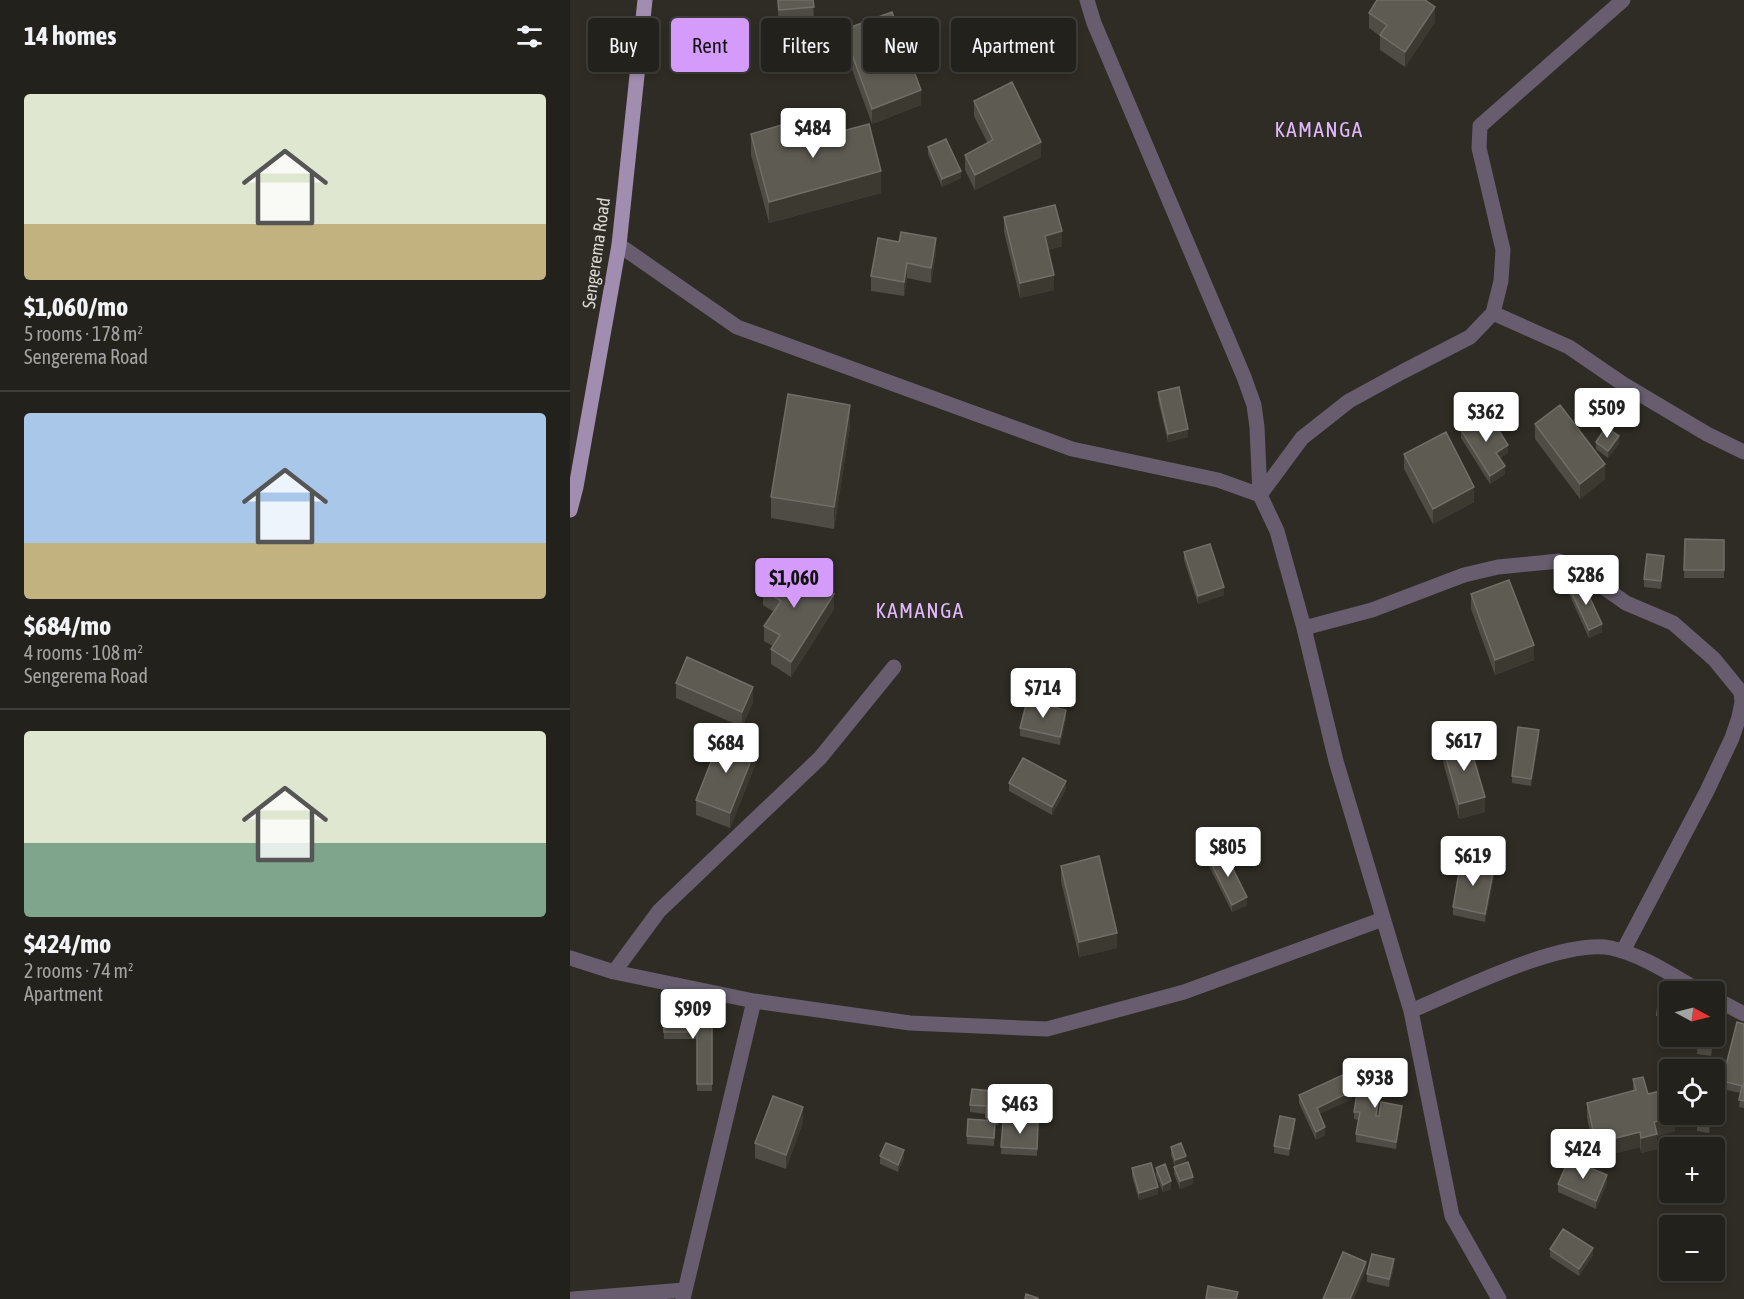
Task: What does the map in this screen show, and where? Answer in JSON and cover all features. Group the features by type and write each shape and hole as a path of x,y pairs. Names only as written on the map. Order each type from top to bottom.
{"main road":[{"name":"Sengerema Road","path":"570,510 619,244 645,0"}],"street":[{"path":"1087,0 1094,23 1254,405 1260,495 1276,531 1304,628 1336,760 1411,1011 1452,1216 1499,1299"},
{"path":"1260,495 1302,438 1349,401 1470,337 1493,313 1501,281 1503,250 1479,148 1480,126 1623,0"},
{"path":"619,244 737,327 1072,448 1218,480 1260,495"},
{"path":"1493,313 1569,347 1623,384 1707,434 1744,452"},
{"path":"1304,628 1372,610 1464,575 1498,567 1559,561 1575,567 1626,603 1673,623 1714,659 1741,692 1739,717 1732,738 1707,791 1623,951"},
{"path":"614,972 659,911 820,758 894,667"},
{"path":"570,958 614,972 754,1001 910,1023 1047,1029 1184,992 1383,919"},
{"path":"1411,1011 1542,957 1596,946 1623,951 1681,981"},
{"path":"573,1299 684,1294 754,1001"},
{"path":"1725,1004 1744,1014"}],"building":[{"path":"778,0 813,0 814,7 779,10"},
{"path":"1377,0 1425,0 1435,7 1405,52 1380,35 1387,25 1369,13"},
{"path":"892,12 894,18 876,18"},
{"path":"863,23 863,72 914,72 921,90 872,109 851,52 851,27"},
{"path":"1012,82 1041,142 975,175 965,155 993,140 974,101"},
{"path":"792,122 798,143 869,124 881,171 769,202 751,134"},
{"path":"946,139 961,171 942,179 928,147"},
{"path":"1055,205 1062,231 1045,236 1054,275 1020,283 1004,217"},
{"path":"901,232 936,238 931,268 907,263 904,282 871,276 878,238 899,242"},
{"path":"1179,387 1188,429 1168,434 1158,392"},
{"path":"788,394 850,405 834,507 771,497"},
{"path":"1560,405 1605,464 1580,484 1535,424"},
{"path":"1488,413 1508,445 1496,453 1505,466 1490,476 1461,430"},
{"path":"1606,427 1619,436 1608,451 1596,442"},
{"path":"1446,432 1474,487 1433,509 1404,454"},
{"path":"1685,539 1724,540 1724,570 1684,570"},
{"path":"1210,544 1224,587 1198,596 1184,552"},
{"path":"1647,554 1664,556 1661,581 1644,579"},
{"path":"781,561 834,594 791,662 771,649 780,635 764,626 781,601 763,590"},
{"path":"1509,580 1534,645 1495,660 1471,594"},
{"path":"1582,581 1602,624 1589,630 1569,587"},
{"path":"687,657 753,687 742,712 676,683"},
{"path":"1027,701 1066,710 1060,737 1020,728"},
{"path":"1518,727 1539,730 1531,779 1512,776"},
{"path":"722,734 756,748 730,813 696,800"},
{"path":"1468,739 1485,797 1459,804 1443,747"},
{"path":"1023,758 1066,781 1052,807 1009,783"},
{"path":"1224,851 1247,897 1232,905 1209,859"},
{"path":"1099,856 1117,933 1079,942 1061,866"},
{"path":"1461,861 1494,867 1485,914 1453,907"},
{"path":"663,1010 696,1010 696,1026 712,1026 712,1084 697,1084 697,1032 664,1032"},
{"path":"1737,1022 1744,1024 1743,1086 1725,1082 1725,1069"},
{"path":"1361,1069 1382,1072 1376,1116 1379,1116 1381,1102 1402,1106 1396,1142 1356,1134 1360,1112 1354,1112"},
{"path":"1345,1074 1352,1091 1317,1108 1325,1127 1316,1132 1299,1095"},
{"path":"1643,1077 1648,1094 1659,1091 1659,1121 1654,1122 1657,1134 1641,1138 1640,1132 1596,1143 1587,1103 1636,1090 1633,1079"},
{"path":"1742,1086 1744,1087 1744,1101 1739,1100"},
{"path":"972,1089 1002,1092 999,1118 986,1117 987,1106 970,1105"},
{"path":"773,1096 803,1107 786,1155 755,1143"},
{"path":"1280,1116 1295,1119 1289,1149 1274,1146"},
{"path":"968,1119 995,1121 994,1138 967,1136"},
{"path":"1003,1122 1038,1123 1037,1149 1001,1147"},
{"path":"886,1143 904,1150 898,1165 880,1156"},
{"path":"1181,1143 1186,1156 1175,1160 1171,1147"},
{"path":"1569,1159 1607,1175 1596,1201 1558,1184"},
{"path":"1188,1162 1193,1177 1180,1181 1174,1167"},
{"path":"1151,1163 1158,1187 1139,1193 1132,1168"},
{"path":"1165,1164 1171,1181 1163,1185 1156,1168"},
{"path":"1563,1229 1593,1248 1579,1269 1550,1249"},
{"path":"1343,1252 1366,1262 1350,1299 1323,1299"},
{"path":"1372,1254 1394,1259 1389,1279 1367,1274"},
{"path":"1208,1286 1238,1292 1236,1299 1206,1299"},
{"path":"1026,1294 1038,1298 1038,1299 1025,1299"}],"district":[{"name":"KAMANGA","path":"1319,129"},
{"name":"KAMANGA","path":"920,610"}]}
